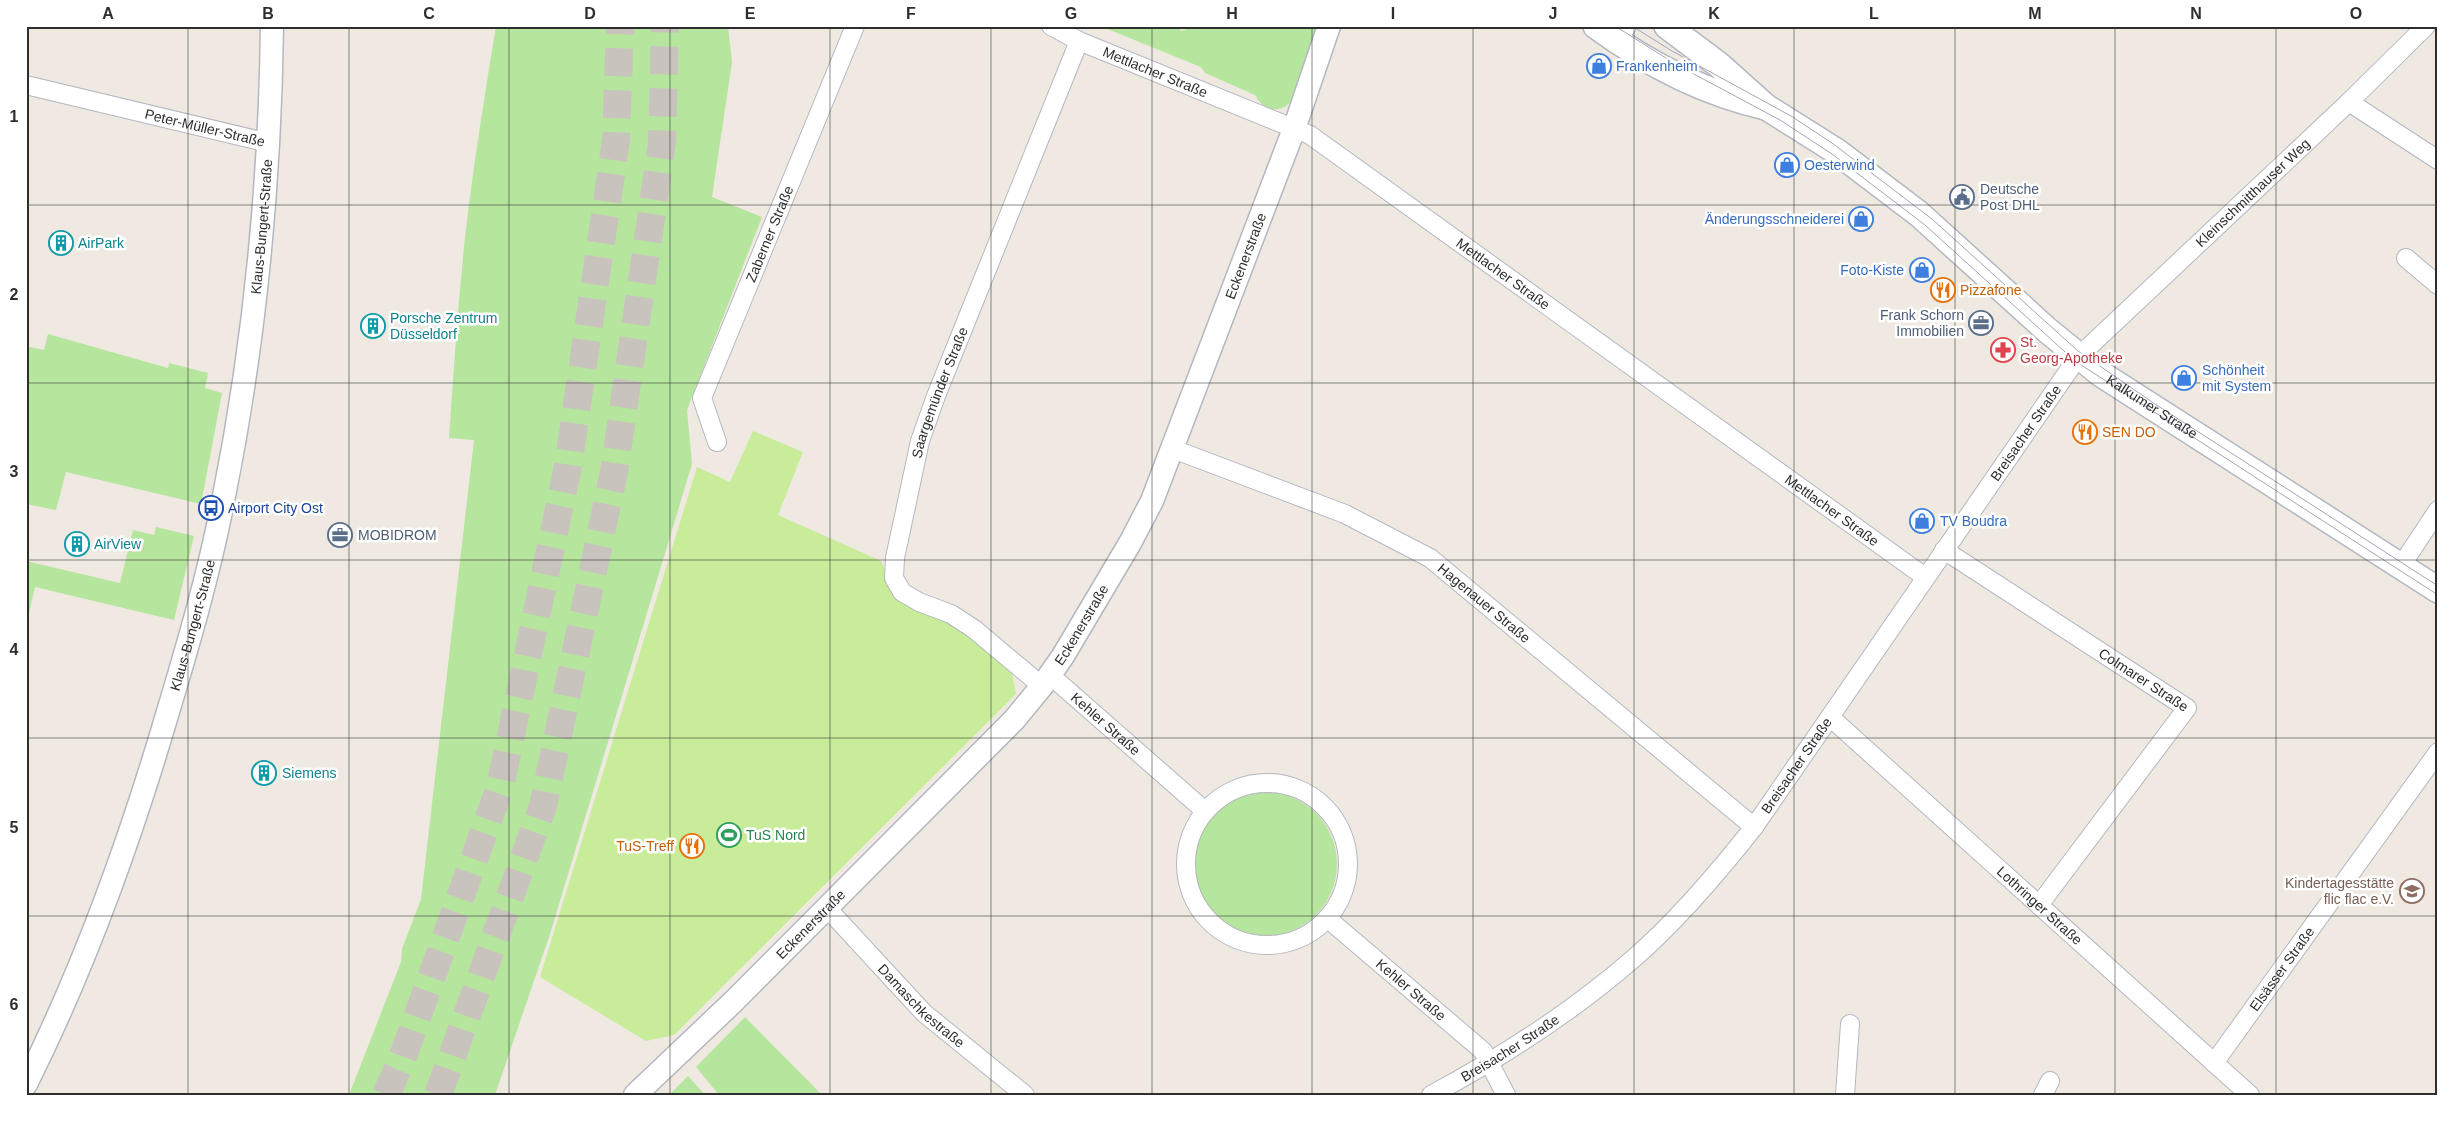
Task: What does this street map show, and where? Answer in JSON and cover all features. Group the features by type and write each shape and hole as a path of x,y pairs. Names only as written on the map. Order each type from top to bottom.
{"main road":[{"name":"Kalkumer Straße","path":"1596,26 1622,34 1706,90 1766,108"},
{"name":"Kalkumer Straße","path":"1667,26 1719,65 1766,108 1836,151 1919,214 2078,357 2101,374 2438,590"}],"street":[{"name":"Peter-Müller-Straße","path":"26,85 269,144 272,26"},
{"name":"Zaberner Straße","path":"716,442 702,398 856,26"},
{"name":"Mettlacher Straße","path":"1051,26 1079,41 1310,135 1925,577"},
{"name":"Eckenerstraße","path":"635,1095 734,1001 996,739 1046,681 1130,544 1152,501 1294,129 1329,26"},
{"name":"Kleinschmitthauser Weg","path":"2078,357 2349,102 2426,26"},
{"name":"Saargemünder Straße","path":"1046,681 952,614 919,602 902,592 894,578 895,558 923,432 1079,41"},
{"path":"2349,102 2438,160"},
{"name":"Klaus-Bungert-Straße","path":"26,1084 76,977 125,848 156,756 208,572 225,494 243,389 259,266 269,144"},
{"path":"2406,258 2438,285"},
{"name":"Breisacher Straße","path":"1431,1095 1489,1064 1565,1012 1633,960 1673,922 1722,868 1754,827 2078,357"},
{"name":"Hagenauer Straße","path":"1173,449 1345,514 1430,558 1754,827"},
{"path":"2401,566 2438,510"},
{"name":"Colmarer Straße","path":"1944,550 2187,708 2039,905"},
{"name":"Kehler Straße","path":"1046,681 1205,811"},
{"name":"Lothringer Straße","path":"1830,717 2250,1095"},
{"name":"Elsässer Straße","path":"2214,1063 2438,752"},
{"path":"1268,783 1291,786 1312,796 1330,811 1338,825 1348,854 1348,877 1341,900 1328,919 1308,935 1284,944 1259,946 1234,939 1213,926 1197,906 1188,883 1186,858 1192,833 1205,811 1223,796 1244,786 1268,783"},
{"name":"Damaschkestraße","path":"827,908 924,1013 1025,1095"},
{"name":"Kehler Straße","path":"1328,919 1483,1051 1506,1095"},
{"path":"1845,1095 1850,1024"}],"green space":[{"path":"496,26 728,26 732,62 712,197 762,217 687,410 692,464 550,934 495,1095 349,1095 401,962 402,949 421,899 474,440 449,438 458,307 476,153"},
{"path":"1100,26 1174,26 1182,31 1193,26 1316,26 1295,94 1292,100 1283,108 1275,109 1264,106 1255,95 1205,73 1201,67"},
{"path":"48,334 168,368 169,363 208,373 205,388 222,393 201,504 66,472 56,510 26,504 26,346 44,350"},
{"name":"TuS Nord","path":"753,431 803,452 778,515 881,561 896,596 915,610 946,622 970,636 1012,673 1016,694 674,1035 646,1041 540,977 697,467 730,482"},
{"path":"156,527 194,536 174,620 35,587 29,613 26,612 26,561 120,583 133,530 154,535"},
{"path":"1265,792 1293,797 1316,813 1332,836 1337,864 1332,892 1316,915 1293,931 1265,936 1237,931 1214,915 1198,892 1193,864 1198,836 1214,813 1237,797"},
{"path":"745,1017 822,1095 719,1095 696,1067"},
{"path":"688,1076 705,1095 669,1095"}],"tunnel":[{"path":"386,1095 402,1059 500,787 568,466 616,140 620,26"},
{"path":"438,1095 543,806 614,472 662,143 665,26"}],"tram line":[{"path":"1615,26 1677,65 1780,120 1832,154 1925,225 2075,361 2438,595"},
{"path":"1632,26 1672,51 1791,116 1832,143 1932,219 2078,351 2155,404 2438,586"}],"place":[{"name":"Frankenheim","path":"1599,66"},
{"name":"Oesterwind","path":"1787,165"},
{"name":"Deutsche Post DHL","path":"1962,197"},
{"name":"Änderungsschneiderei","path":"1861,219"},
{"name":"AirPark","path":"61,243"},
{"name":"Foto-Kiste","path":"1922,270"},
{"name":"Pizzafone","path":"1943,290"},
{"name":"Frank Schorn Immobilien","path":"1981,323"},
{"name":"Porsche Zentrum Düsseldorf","path":"373,326"},
{"name":"St. Georg-Apotheke","path":"2003,350"},
{"name":"Schönheit mit System","path":"2184,378"},
{"name":"SEN DO","path":"2085,432"},
{"name":"Airport City Ost","path":"211,508"},
{"name":"TV Boudra","path":"1922,521"},
{"name":"MOBIDROM","path":"340,535"},
{"name":"AirView","path":"77,544"},
{"name":"Siemens","path":"264,773"},
{"name":"TuS Nord","path":"729,835"},
{"name":"TuS-Treff","path":"692,846"},
{"name":"Kindertagesstätte flic flac e.V.","path":"2412,891"}]}
